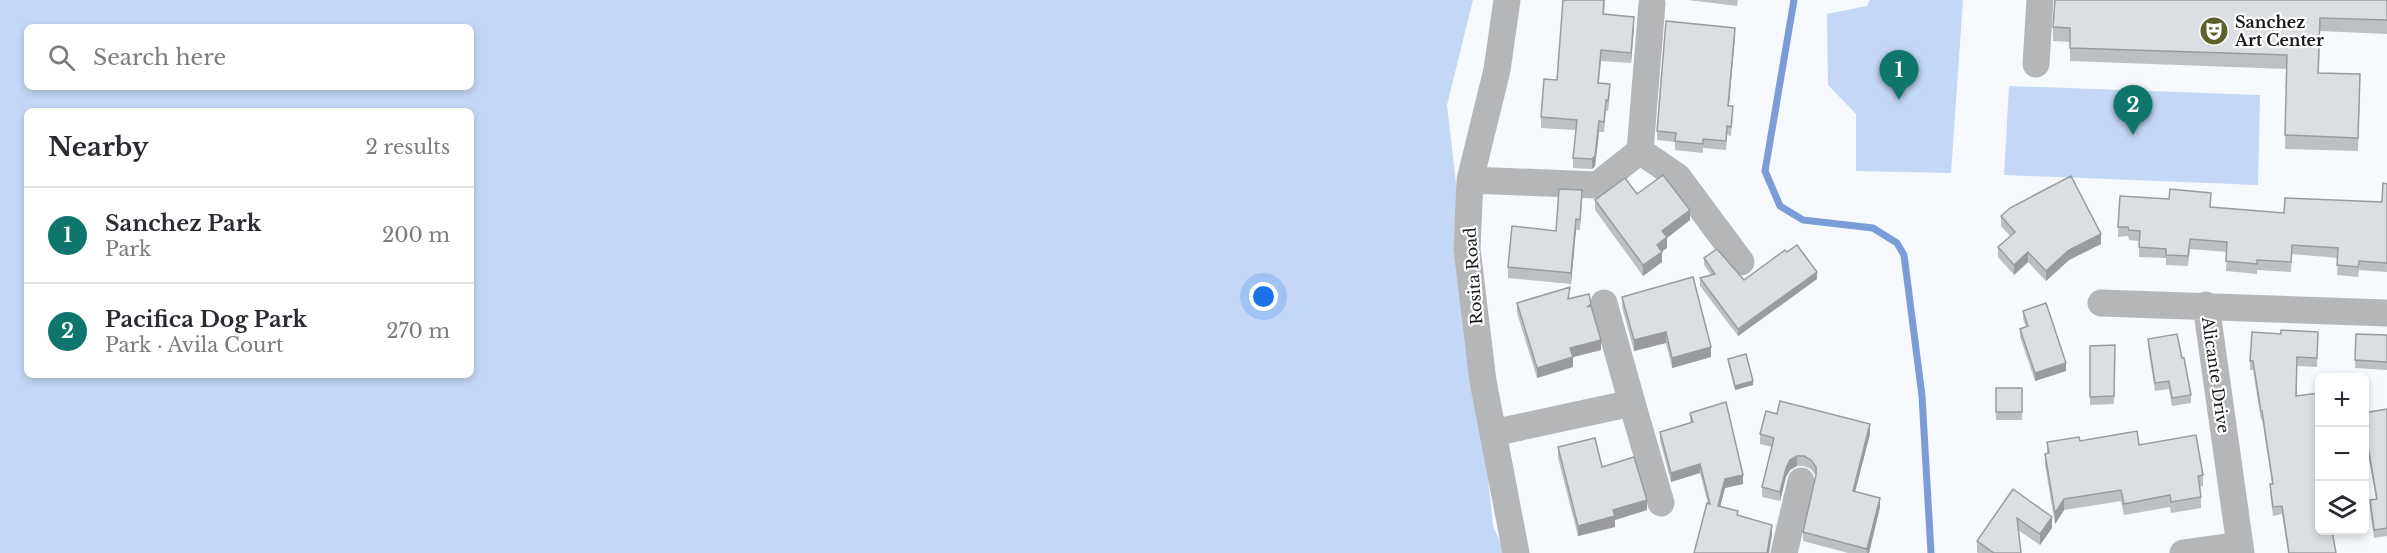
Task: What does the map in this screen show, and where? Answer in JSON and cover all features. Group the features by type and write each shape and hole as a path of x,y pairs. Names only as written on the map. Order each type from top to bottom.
{"street":[{"name":"Rosita Road","path":"1507,0 1497,70 1470,180 1467,249 1483,381 1516,553"},
{"path":"2036,64 2040,0"},
{"path":"1470,180 1597,185 1640,151 1652,4"},
{"path":"1640,151 1678,177 1741,262"},
{"path":"1604,303 1661,503"},
{"path":"2101,303 2206,305"},
{"name":"Alicante Drive","path":"2240,549 2206,305 2387,313"},
{"path":"1493,433 1632,403"},
{"path":"1784,553 1801,481"},
{"path":"2183,553 2240,549"}],"shaded area":[{"path":"0,0 1473,0 1447,105 1493,526 1505,553 0,553"},
{"path":"1870,0 1963,0 1951,173 1856,171 1856,114 1828,85 1827,14 1867,6"},
{"path":"2009,86 2260,95 2258,185 2004,175"}],"building":[{"path":"1563,0 1604,0 1603,14 1634,17 1631,53 1601,50 1598,83 1610,84 1604,122 1599,121 1595,156 1592,159 1573,158 1577,120 1541,117 1544,79 1557,80"},
{"path":"2055,0 2387,0 2387,20 2320,18 2318,73 2360,74 2358,138 2285,135 2287,55 2070,48 2070,28 2053,27"},
{"path":"1666,21 1735,28 1728,106 1733,106 1731,127 1727,126 1726,141 1703,139 1703,144 1675,141 1676,133 1657,131"},
{"path":"1663,175 1690,210 1662,231 1667,237 1657,245 1662,252 1643,265 1595,200 1625,178 1637,194"},
{"path":"2071,176 2101,234 2069,250 2046,271 2028,252 2014,265 1998,247 2015,232 2001,216 2010,208"},
{"path":"2383,183 2387,184 2387,263 2359,261 2358,267 2337,265 2338,248 2292,245 2291,262 2257,260 2257,264 2226,261 2227,242 2190,239 2188,256 2166,255 2166,249 2139,247 2140,231 2118,227 2120,196 2169,199 2170,189 2211,193 2210,207 2284,213 2285,198 2382,202"},
{"path":"1559,189 1582,190 1580,220 1576,219 1571,273 1508,267 1512,226 1556,231"},
{"path":"1797,245 1817,272 1738,329 1700,278 1715,274 1704,258 1717,249 1744,280 1785,250 1787,252"},
{"path":"1693,277 1711,347 1672,358 1666,332 1634,340 1622,297"},
{"path":"1570,287 1568,299 1589,294 1591,304 1587,307 1591,306 1601,340 1570,348 1573,357 1537,368 1517,303"},
{"path":"2046,303 2066,363 2035,373 2020,329 2028,326 2023,311"},
{"path":"2281,330 2318,332 2317,358 2297,357 2296,396 2315,394 2315,535 2333,535 2336,553 2289,553 2282,506 2273,507 2270,484 2273,484 2262,411 2253,361 2250,361 2252,332 2281,334"},
{"path":"2177,334 2191,395 2172,398 2169,381 2155,383 2148,339"},
{"path":"2356,334 2387,335 2387,362 2355,360"},
{"path":"2115,345 2114,396 2090,397 2090,346"},
{"path":"1746,354 1753,381 1735,386 1728,359"},
{"path":"1996,388 2022,388 2022,412 1996,412"},
{"path":"1780,401 1870,424 1853,491 1880,498 1867,549 1803,532 1816,475 1816,467 1811,460 1804,456 1797,456 1790,460 1780,492 1762,487 1774,438 1760,434 1766,411 1777,414"},
{"path":"1726,402 1743,475 1725,479 1718,506 1738,511 1737,515 1772,525 1767,553 1694,553 1707,503 1710,504 1700,464 1671,473 1660,432 1693,422 1690,413"},
{"path":"2387,409 2387,528 2374,530 2370,500 2377,499 2369,453 2369,412"},
{"path":"2137,431 2139,445 2196,435 2203,475 2198,476 2201,497 2171,502 2170,495 2124,504 2121,490 2064,499 2055,513 2045,454 2049,453 2047,442 2079,437 2080,441"},
{"path":"1595,438 1602,467 1634,457 1647,500 1613,510 1615,516 1578,526 1558,447"},
{"path":"2013,489 2052,517 2040,534 2017,518 2021,553 1994,553 1977,541"}],"waterway":[{"path":"1794,0 1765,171 1780,206 1803,220 1873,228 1897,243 1904,255 1922,396 1931,553"}],"place":[{"name":"Sanchez Art Center","path":"2214,31"},
{"name":"Sanchez Park","path":"1899,100"},
{"name":"Pacifica Dog Park","path":"2133,135"}]}
